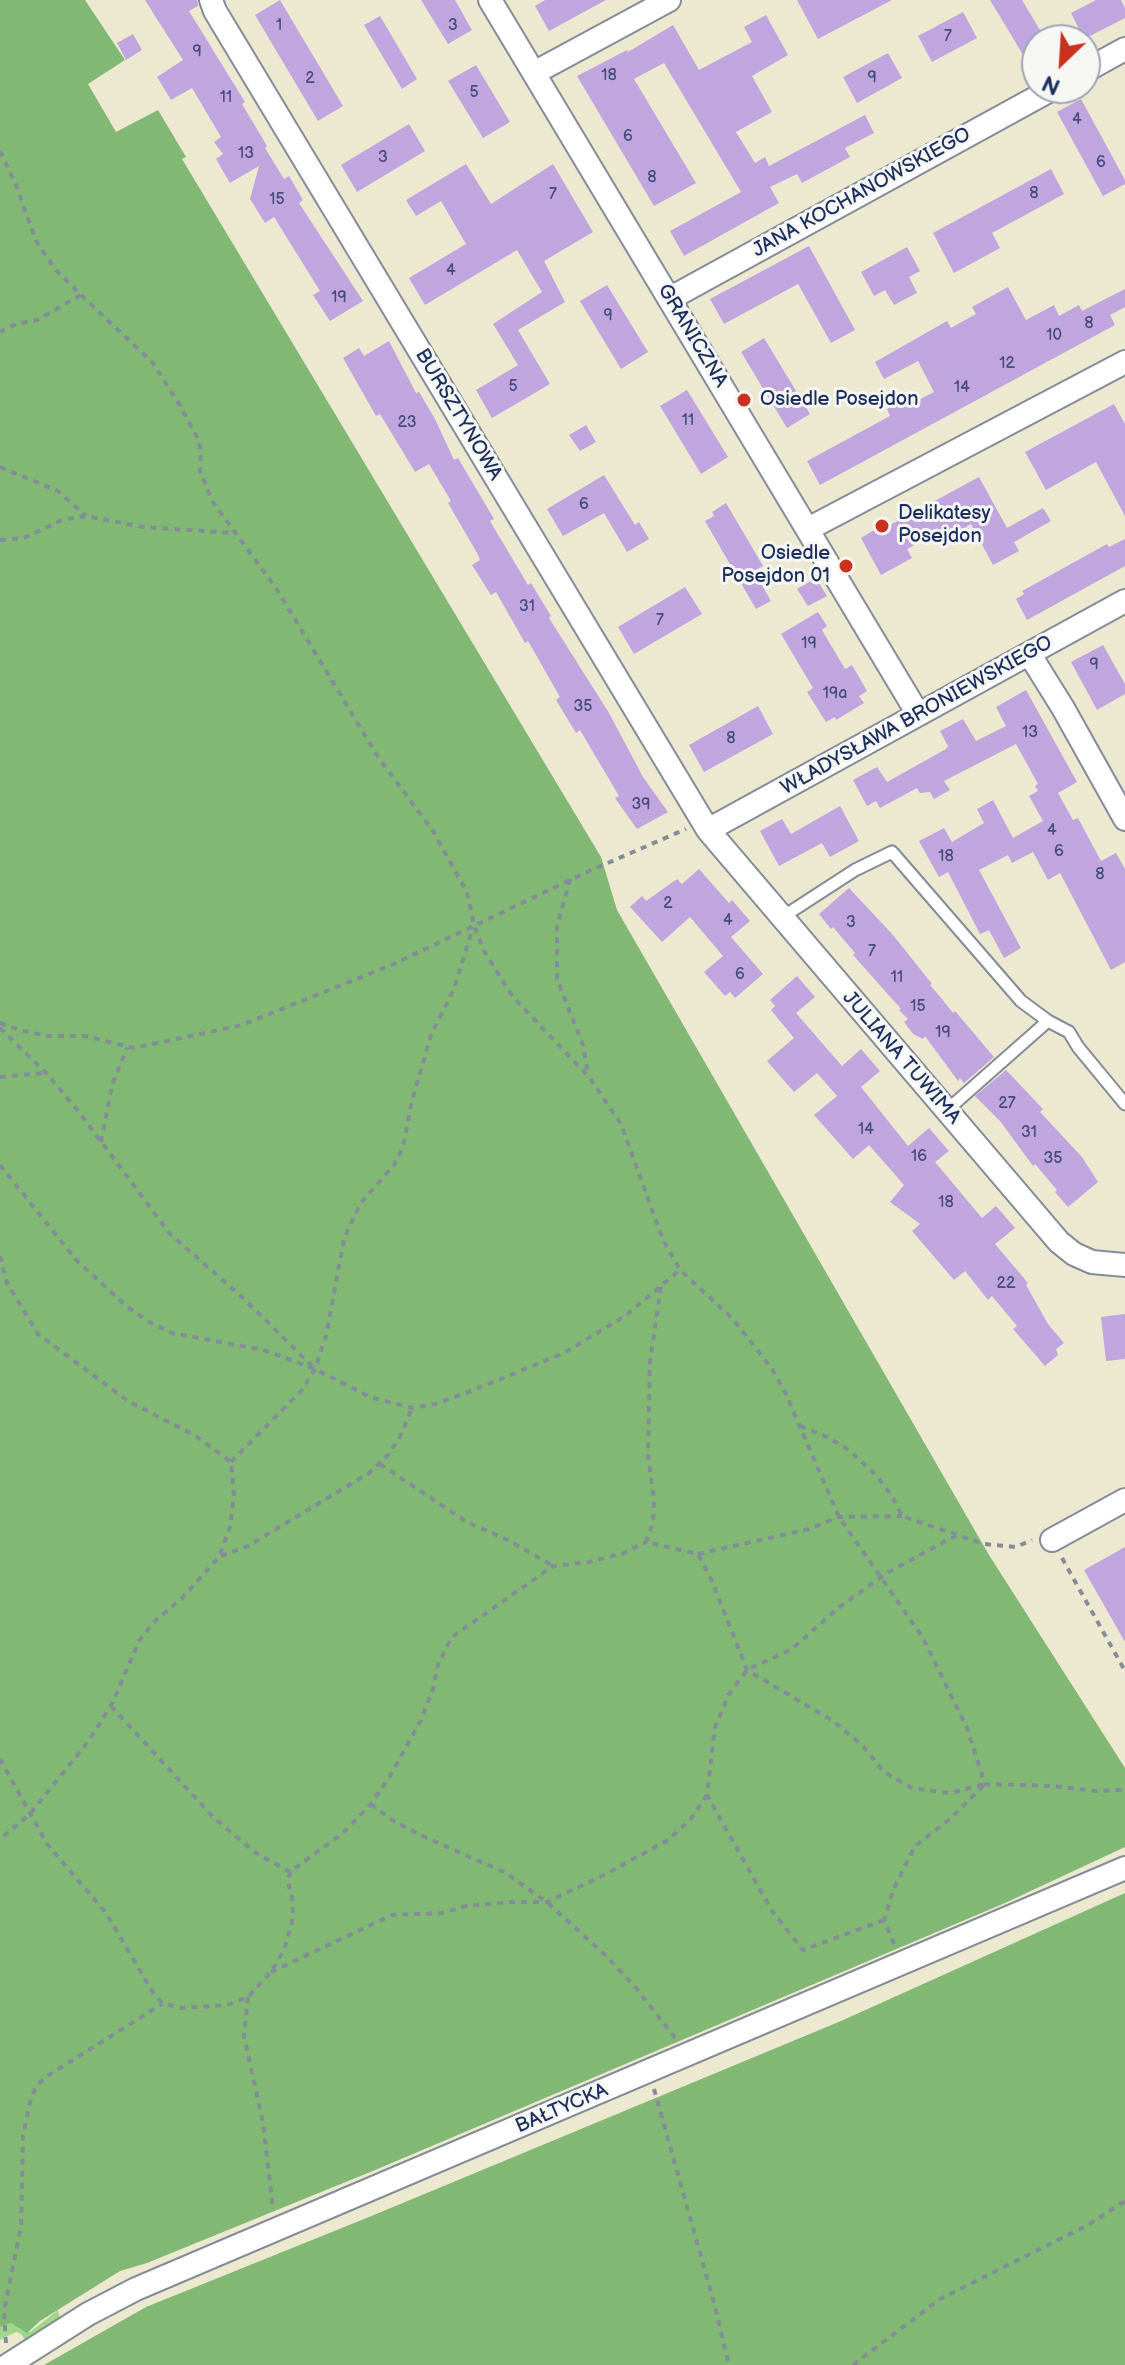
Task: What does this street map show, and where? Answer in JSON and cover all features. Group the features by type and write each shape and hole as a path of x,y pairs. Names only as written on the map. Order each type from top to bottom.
{"street":[{"name":"BURSZTYNOWA","path":"211,0 699,829"},
{"name":"GRANICZNA","path":"490,0 918,714"},
{"path":"534,73 669,0"},
{"path":"1101,62 1125,49"},
{"name":"JANA KOCHANOWSKIEGO","path":"669,299 1025,104"},
{"path":"808,529 1125,362"},
{"name":"WŁADYSŁAWA BRONIEWSKIEGO","path":"699,829 1030,655 1125,601"},
{"path":"1030,655 1125,819"},
{"name":"JULIANA TUWIMA","path":"699,829 781,918 1059,1242 1074,1254 1092,1262 1117,1265"},
{"path":"1042,1540 1125,1500"},
{"name":"BAŁTYCKA","path":"7,2354 136,2289 1125,1868"}],"lane":[{"path":"781,918 855,870 892,852 1021,1001 1069,1032 1125,1104"},
{"path":"946,1111 1048,1021"}],"path":[{"path":"0,151 36,241 55,269 153,363 197,437 201,450 200,471 212,501 276,588 378,757 433,831 463,883 484,951 513,997 589,1077 621,1124 663,1240 680,1270 733,1319 785,1392 839,1517 923,1638 967,1728 985,1784"},
{"path":"0,332 16,324 37,320 81,295"},
{"path":"0,467 58,491 86,516"},
{"path":"0,540 24,538 62,520 86,516 133,526 236,533"},
{"path":"0,1025 33,1033 85,1036 127,1048 242,1025 396,963 570,879 699,829"},
{"path":"570,879 557,927 557,979 583,1045 589,1077"},
{"path":"0,1839 30,1814 87,1743 111,1706 139,1641 219,1557 230,1527 233,1505 231,1462 302,1390 315,1369 326,1336 344,1239 360,1204 394,1165 403,1147 412,1100 431,1035 454,989 474,925"},
{"path":"0,1025 46,1073 170,1234 242,1297 315,1369"},
{"path":"101,1142 112,1085 127,1048"},
{"path":"0,1077 46,1073"},
{"path":"0,1165 77,1261 129,1308 151,1323 172,1333 264,1350 315,1369 370,1397 412,1408 435,1404 471,1391 564,1353 625,1316 680,1270"},
{"path":"0,1256 7,1283 38,1334 128,1401 196,1436 231,1462"},
{"path":"646,1542 653,1523 654,1500 648,1455 650,1362 661,1287"},
{"path":"219,1557 248,1546 379,1464 400,1437 412,1408"},
{"path":"800,1426 849,1450 884,1485 902,1516"},
{"path":"379,1464 467,1522 508,1540 553,1566"},
{"path":"0,1759 47,1844 106,1913 155,1996 171,2006 197,2008 227,2005 248,1997 271,1972 284,1950 292,1922 290,1872 343,1833 371,1804 421,1720 433,1689 438,1664 452,1637 553,1566 589,1562 624,1553 646,1542 698,1554 809,1529 839,1517 902,1516 984,1544 1016,1547 1042,1540 1125,1671"},
{"path":"271,1972 392,1915 442,1913 466,1906 510,1902 547,1902 668,1840 691,1819 707,1795 715,1727 729,1694 747,1670 792,1649 838,1608 880,1578 957,1535"},
{"path":"698,1554 747,1670 833,1721 862,1745 884,1772 912,1788 950,1793 985,1784 1125,1790"},
{"path":"111,1706 214,1818 256,1853 290,1872"},
{"path":"707,1795 772,1911 803,1950 884,1920 894,1888 915,1846 950,1819 985,1784"},
{"path":"371,1804 405,1827 504,1872 547,1902 637,1989 686,2057"},
{"path":"248,1997 244,2036 263,2123 269,2183 279,2229"},
{"path":"7,2354 4,2311 21,2227 23,2136 36,2086 163,2003"},
{"path":"653,2088 729,2365"},
{"path":"853,2365 940,2299 1088,2225 1125,2201"}],"green space":[{"path":"0,0 85,0 125,60 88,84 116,132 158,110 186,157 182,159 601,857 617,910 989,1555 1125,1768 1125,1847 1005,1903 380,2168 147,2263 120,2271 40,2321 27,2333 11,2323 0,2327"},
{"path":"1125,1893 1125,2365 44,2365 146,2307 841,2021"},
{"path":"58,2310 60,2319 26,2341 16,2332 0,2340 0,2327 5,2324 11,2323 30,2332"}],"building":[{"path":"145,0 197,0 198,6 189,11 245,102 242,104 267,146 265,148 284,179 289,176 303,200 299,203 363,301 330,321 313,295 320,291 274,217 265,223 250,199 259,166 230,183 216,159 223,154 214,142 221,137 192,88 171,100 157,77 183,60"},
{"path":"280,0 343,106 318,121 255,15"},
{"path":"421,0 455,0 472,30 448,44"},
{"path":"545,0 606,0 549,31 535,6"},
{"path":"797,0 892,0 818,39"},
{"path":"990,0 1022,0 1036,24 1021,24 1021,51"},
{"path":"1096,0 1121,0 1125,18 1101,30 1101,24 1076,24 1071,13"},
{"path":"963,12 977,38 932,62 918,36"},
{"path":"766,15 788,55 752,76 772,112 736,132 755,163 765,157 769,166 865,115 874,133 845,148 850,157 802,183 797,174 770,187 779,203 684,256 670,231 741,192 664,63 634,79 696,183 654,206 577,76 628,52 673,25 699,70 752,42 744,27"},
{"path":"380,16 417,79 402,89 364,25"},
{"path":"133,34 142,50 126,60 117,43"},
{"path":"888,53 902,78 857,103 843,77"},
{"path":"476,65 510,122 483,138 448,81"},
{"path":"1072,104 1084,104 1125,184 1103,196 1057,112"},
{"path":"409,124 425,151 357,192 341,165"},
{"path":"466,164 491,204 553,164 593,232 544,261 565,302 518,330 550,384 492,418 476,390 518,365 493,324 542,292 517,250 425,305 409,278 466,244 441,201 416,216 406,200"},
{"path":"1051,169 1064,194 992,233 1000,248 954,273 933,233"},
{"path":"809,246 855,330 831,343 798,284 724,324 710,299"},
{"path":"907,247 920,271 909,277 917,293 894,305 885,290 874,296 861,272"},
{"path":"607,285 648,352 621,369 580,301"},
{"path":"1008,287 1026,320 1054,305 1059,316 1079,305 1082,311 1125,289 1125,307 1110,315 1115,325 820,485 807,461 890,416 887,409 901,401 905,407 934,392 918,361 884,379 875,362 947,321 951,328 976,314 972,307"},
{"path":"764,338 810,414 787,428 741,352"},
{"path":"389,341 416,393 419,392 435,419 454,460 458,458 494,519 490,521 609,713 643,777 668,812 637,829 615,798 619,796 580,730 576,733 556,700 560,697 528,641 525,643 496,592 491,595 472,565 480,560 429,464 415,472 380,414 376,416 343,358 359,348 364,356"},
{"path":"687,390 728,457 701,474 660,406"},
{"path":"1114,404 1125,424 1125,516 1096,462 1046,490 1025,452"},
{"path":"586,425 596,442 580,451 569,435"},
{"path":"604,475 635,525 639,522 649,539 627,552 604,513 563,536 547,509"},
{"path":"979,477 1007,528 1043,508 1051,521 1014,542 1019,551 993,565 971,524 948,538 943,530 907,549 912,558 881,575 861,538"},
{"path":"726,503 763,566 754,571 771,601 756,609 705,521"},
{"path":"1125,539 1125,566 1027,620 1016,599 1024,594 1022,591 1107,544 1109,547"},
{"path":"816,578 827,596 808,606 797,589"},
{"path":"685,587 702,614 634,654 618,627"},
{"path":"818,612 827,626 822,630 845,669 852,665 867,691 859,696 864,703 836,720 835,717 826,722 807,692 813,688 781,634"},
{"path":"1103,645 1125,684 1125,694 1097,710 1071,662"},
{"path":"1026,690 1077,782 1058,793 1073,820 1078,818 1101,861 1116,853 1125,869 1125,962 1111,970 1060,873 1048,880 1033,852 1012,863 1008,855 979,870 1021,948 1004,958 989,930 980,934 948,872 939,877 919,841 944,828 952,842 984,823 977,809 993,800 1013,838 1043,821 1029,796 1038,791 1035,786 1038,784 1016,744 944,781 950,790 934,799 930,792 920,793 917,788 880,808 876,801 867,806 853,780 877,767 887,782 946,749 948,746 940,731 963,719 976,741 1006,726 996,707"},
{"path":"758,706 773,734 704,772 689,745"},
{"path":"840,806 859,841 830,857 822,843 779,866 760,831 782,819 791,834"},
{"path":"699,869 750,921 731,937 763,974 735,998 730,992 725,996 704,972 723,956 690,917 662,942 630,907 642,896 646,901 677,879 682,884"},
{"path":"849,888 893,935 953,1013 955,1011 994,1057 964,1083 960,1078 958,1081 925,1036 923,1039 913,1034 904,1022 908,1019 901,1009 819,914"},
{"path":"797,976 815,997 796,1013 842,1066 861,1049 880,1071 861,1087 908,1146 929,1128 949,1151 935,1162 982,1218 996,1206 1015,1228 995,1244 1028,1283 1026,1285 1048,1324 1064,1343 1056,1349 1058,1355 1045,1366 1013,1329 1017,1326 992,1296 988,1300 965,1271 954,1280 912,1231 920,1224 890,1202 904,1185 869,1145 853,1159 814,1115 837,1096 817,1073 794,1092 767,1061 794,1038 771,1010 775,1006 770,1000"},
{"path":"1006,1070 1043,1109 1040,1112 1082,1157 1098,1182 1068,1207 1000,1121 975,1096"},
{"path":"1125,1314 1125,1359 1106,1361 1101,1317"},
{"path":"1125,1547 1125,1642 1084,1570"}],"place":[{"name":"Osiedle Posejdon","path":"744,400"},
{"name":"Delikatesy Posejdon","path":"882,526"},
{"name":"Osiedle Posejdon 01","path":"846,566"}]}
